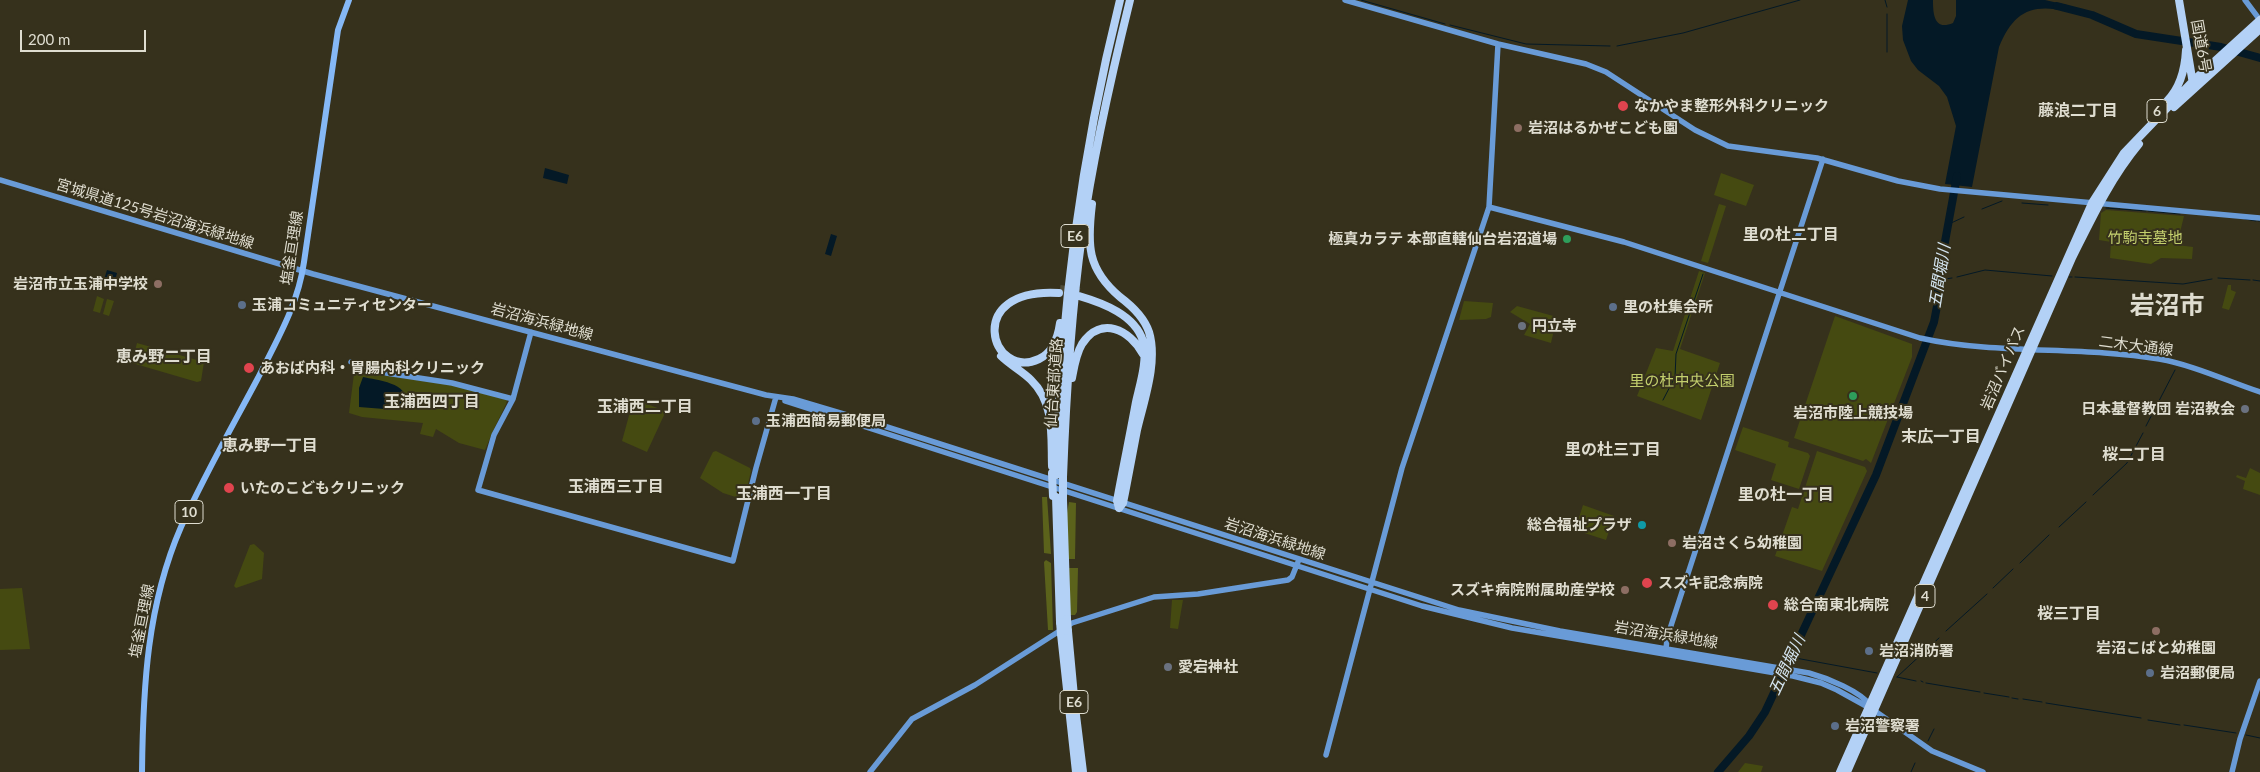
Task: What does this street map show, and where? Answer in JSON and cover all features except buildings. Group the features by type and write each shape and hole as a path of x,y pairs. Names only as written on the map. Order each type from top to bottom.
{"highway":[{"name":"仙台東部道路","path":"1076,772 1056,542 1057,475 1065,321 1077,212 1084,170 1120,0"},
{"name":"仙台東部道路","path":"1057,475 1085,215 1105,108 1130,0"},
{"name":"国道6号","path":"2180,0 2186,50 2190,60 2193,80 2188,95"},
{"name":"岩沼バイパス","path":"2095,203 2145,136 2188,95 2260,20"},
{"name":"岩沼バイパス","path":"2235,46 2260,30"},
{"name":"6","path":"2124,153 2143,127 2177,88 2184,71 2186,50"},
{"name":"岩沼バイパス","path":"1840,772 1871,708 2095,203 2124,153 2193,80 2226,55"},
{"path":"2190,60 2194,67 2199,69 2208,67"},
{"path":"1105,108 1090,216 1090,250 1093,263 1103,280 1130,305 1143,321 1148,331 1150,343 1148,378 1120,504"},
{"path":"1057,475 1046,401 1036,385 999,354 991,339 990,328 994,313 1008,298 1032,290 1059,291 1026,296 1012,301 1004,307 995,320 994,331 996,342 1002,351 1017,360 1034,360 1047,352 1058,334 1070,240 1084,170"},
{"path":"1120,504 1144,356 1143,342 1129,320 1106,306 1080,294 1107,302 1124,311 1137,324 1150,343"},
{"path":"1057,475 1073,374 1083,344 1091,335 1101,329 1118,329 1134,339 1144,356"},
{"name":"仙台東部道路","path":"1057,498 1064,621"},
{"name":"仙台東部道路","path":"1065,633 1083,772"},
{"name":"岩沼バイパス","path":"1847,772 1871,708"}],"main road":[{"name":"塩釜亘理線","path":"142,772 146,661 152,622 167,565 182,526 286,322 296,297 303,271 338,30 349,0"}],"street":[{"path":"1346,0 1498,44 1586,64 1606,72 1695,130 1728,146 1823,159 1898,181 1940,189 2260,218"},
{"path":"2245,0 2260,20"},
{"path":"1326,755 1402,468 1489,207 1498,44"},
{"path":"1666,651 1667,638 1823,159"},
{"name":"宮城県道125号岩沼海浜緑地線","path":"0,180 303,271"},
{"name":"二木大通線","path":"1489,207 1624,242 1935,342 2161,359 2260,392"},
{"name":"岩沼海浜緑地線","path":"303,271 776,397 1120,504 1370,586 1422,606 1498,625 1794,673 1829,686 1871,708"},
{"path":"531,332 513,399 494,435 478,490 733,561 776,397"},
{"path":"351,362 386,374 452,383 513,399"},
{"path":"870,772 912,719 975,685 1072,623 1154,597 1198,594 1288,580 1292,577 1298,563"},
{"path":"2232,772 2257,698 2260,681"},
{"path":"1871,708 1932,751 1983,772"}],"green space":[{"path":"1721,173 1754,185 1746,206 1714,195"},
{"path":"1719,204 1726,206 1708,263 1701,261"},
{"name":"竹駒寺墓地","path":"2106,210 2184,216 2177,245 2193,247 2192,259 2161,258 2151,264 2110,258 2111,242 2099,240 2101,213"},
{"name":"里の杜中央公園","path":"1699,271 1705,273 1680,349 1720,363 1701,420 1637,396 1656,348 1673,351"},
{"path":"2228,285 2231,285 2231,290 2236,292 2229,310 2222,308"},
{"path":"97,296 104,299 100,313 93,311"},
{"path":"107,299 114,301 109,316 103,314"},
{"path":"1464,301 1493,303 1491,317 1486,319 1459,320"},
{"path":"1517,306 1557,317 1551,343 1524,335 1530,324 1510,312"},
{"name":"岩沼市陸上競技場","path":"1835,316 1912,344 1912,357 1871,463 1866,459 1863,461 1794,438"},
{"path":"137,343 204,362 201,381 197,382 132,363"},
{"path":"355,366 387,376 452,385 507,400 485,450 459,443 436,429 433,437 420,434 423,423 362,417 349,413"},
{"path":"636,400 663,410 665,413 647,452 622,441 633,401"},
{"path":"1743,427 1789,442 1788,447 1808,453 1810,456 1799,489 1771,480 1776,464 1735,450"},
{"path":"716,451 750,468 745,497 742,499 723,493 700,478 713,452"},
{"path":"1817,451 1865,467 1867,471 1822,571 1775,556 1792,507 1798,509"},
{"path":"2250,468 2260,473 2260,495 2243,489 2245,481 2236,477 2237,475 2246,478"},
{"path":"1042,497 1047,497 1051,554 1044,553"},
{"path":"1069,502 1076,503 1075,559 1067,559 1066,518"},
{"path":"1583,505 1614,516 1606,540 1575,530"},
{"path":"254,544 264,553 262,579 236,588 234,586 250,545"},
{"path":"1046,560 1051,563 1053,630 1048,630 1044,562"},
{"path":"1069,568 1078,568 1077,612 1075,615 1070,615"},
{"path":"22,588 30,649 0,650 0,589"},
{"path":"1172,600 1183,600 1178,629 1170,628"},
{"path":"1745,763 1763,766 1761,772 1738,772"}],"water":[{"path":"1908,0 1933,0 1934,16 1938,23 1942,25 1953,23 1956,16 1956,0 2045,0 2067,5 2066,11 2042,8 2024,13 2010,26 2004,35 1999,47 1972,187 1945,184 1956,126 1947,97 1939,86 1918,70 1911,61 1903,40 1902,26"},
{"path":"545,168 569,175 567,184 543,178"},
{"path":"831,234 837,236 831,256 825,254"},
{"path":"107,270 117,273 113,289 102,286"},
{"path":"363,377 384,381 398,387 403,391 405,403 397,410 359,407 359,388"}],"waterway":[{"path":"1361,0 1445,24"},
{"path":"1617,46 1683,33 1800,0"},
{"path":"1885,0 1887,7"},
{"name":"五間堀川","path":"2057,6 2092,15 2136,34 2221,47 2260,58"},
{"path":"1887,14 1887,52"},
{"path":"1450,25 1526,44 1610,46"},
{"name":"五間堀川","path":"1718,772 1749,736 1765,712 1876,475 1934,322 1938,301 1938,280 1957,176"},
{"path":"1982,209 2002,201"},
{"path":"2022,203 2048,205"},
{"path":"2106,208 2146,211"},
{"path":"2148,211 2180,214"},
{"path":"1949,224 1964,217"},
{"path":"2245,219 2256,221"},
{"path":"1957,277 1985,270 2052,276"},
{"path":"1663,400 1675,377 1676,354 1703,274"},
{"path":"2075,277 2183,284 2212,279"},
{"path":"1938,280 1952,278"},
{"path":"2218,278 2250,280"},
{"path":"2253,280 2260,281"},
{"path":"2146,426 2175,370"},
{"path":"2093,495 2127,463 2143,433"},
{"path":"2059,527 2086,502"},
{"path":"2020,563 2049,535"},
{"path":"1993,588 2013,569"},
{"path":"1946,631 1987,594"},
{"path":"1897,677 1939,638"},
{"path":"1790,657 1877,673"},
{"path":"1897,677 1916,681"},
{"path":"1926,683 1980,692"},
{"path":"1984,693 2009,697"},
{"path":"2012,698 2018,699"},
{"path":"2023,699 2042,702"},
{"path":"2046,703 2141,718"},
{"path":"2148,720 2180,725"},
{"path":"2184,725 2236,733"},
{"path":"1928,741 1934,729"},
{"path":"2246,735 2260,738"},
{"path":"1911,772 1915,763"}],"tunnel":[{"path":"1060,289 1080,292"}],"place":[{"name":"なかやま整形外科クリニック","path":"1623,106"},
{"name":"岩沼はるかぜこども園","path":"1518,128"},
{"name":"極真カラテ 本部直轄仙台岩沼道場","path":"1567,239"},
{"name":"岩沼市立玉浦中学校","path":"158,284"},
{"name":"玉浦コミュニティセンター","path":"242,305"},
{"name":"里の杜集会所","path":"1613,307"},
{"name":"円立寺","path":"1522,326"},
{"name":"あおば内科・胃腸内科クリニック","path":"249,368"},
{"name":"岩沼市陸上競技場","path":"1853,396"},
{"name":"日本基督教団 岩沼教会","path":"2245,409"},
{"name":"玉浦西簡易郵便局","path":"756,421"},
{"name":"いたのこどもクリニック","path":"229,488"},
{"name":"総合福祉プラザ","path":"1642,525"},
{"name":"岩沼さくら幼稚園","path":"1672,543"},
{"name":"スズキ記念病院","path":"1647,583"},
{"name":"スズキ病院附属助産学校","path":"1625,590"},
{"name":"総合南東北病院","path":"1773,605"},
{"name":"岩沼こばと幼稚園","path":"2156,631"},
{"name":"岩沼消防署","path":"1869,651"},
{"name":"愛宕神社","path":"1168,667"},
{"name":"岩沼郵便局","path":"2150,673"},
{"name":"岩沼警察署","path":"1835,726"}],"district":[{"name":"藤浪二丁目","path":"2078,111"},
{"name":"里の杜二丁目","path":"1791,235"},
{"name":"岩沼市","path":"2167,306"},
{"name":"恵み野二丁目","path":"164,357"},
{"name":"玉浦西四丁目","path":"432,402"},
{"name":"玉浦西二丁目","path":"645,407"},
{"name":"末広一丁目","path":"1941,437"},
{"name":"恵み野一丁目","path":"270,446"},
{"name":"里の杜三丁目","path":"1613,450"},
{"name":"桜二丁目","path":"2134,455"},
{"name":"玉浦西三丁目","path":"616,487"},
{"name":"玉浦西一丁目","path":"784,494"},
{"name":"里の杜一丁目","path":"1786,495"},
{"name":"桜三丁目","path":"2069,614"}]}
